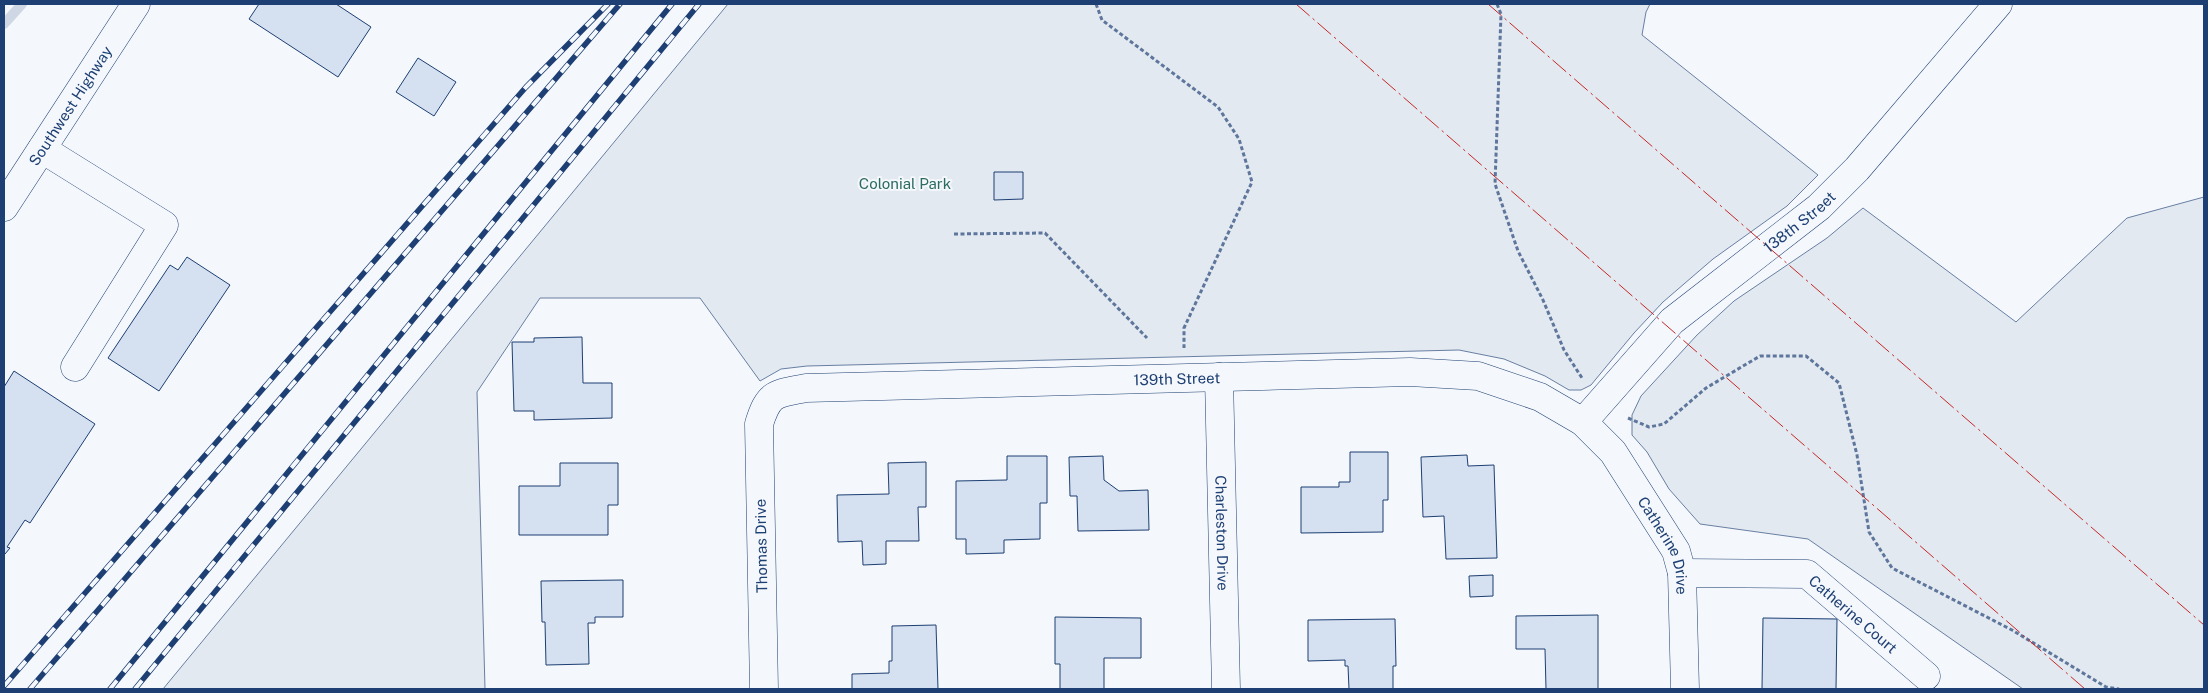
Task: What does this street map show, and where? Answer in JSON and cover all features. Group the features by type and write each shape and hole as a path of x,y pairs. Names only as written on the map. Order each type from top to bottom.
{"street":[{"name":"Southwest Highway","path":"4,207 136,4"},
{"name":"138th Street","path":"1583,422 1672,321 1819,207 1857,169 1998,4"},
{"path":"42,149 164,225 75,367"},
{"name":"139th Street","path":"765,404 778,394 806,388 1410,372 1478,376 1540,397 1583,422"},
{"name":"Charleston Drive","path":"1219,378 1226,689"},
{"name":"Thomas Drive","path":"764,689 758,448 759,424 765,404"},
{"name":"Catherine Drive","path":"1583,422 1614,452 1676,551 1682,573 1685,689"},
{"name":"Catherine Court","path":"1682,573 1807,574 1926,676"}],"path":[{"path":"1096,4 1102,20 1218,107 1239,139 1252,182 1184,328 1184,378"},
{"path":"1497,4 1501,14 1495,184 1518,251 1544,300 1564,350 1584,381 1629,418 1649,426 1664,424 1706,388 1760,356 1806,356 1839,383 1857,455 1869,532 1892,568 2012,630 2106,686 2119,689"},
{"path":"954,234 1045,233 1147,338"}],"green space":[{"name":"Colonial Park","path":"728,4 1650,4 1646,12 1642,35 1818,175 1787,206 1713,259 1663,302 1634,333 1591,385 1581,390 1569,390 1545,376 1504,359 1459,350 807,366 781,369 760,381 700,298 540,298 477,392 485,689 163,689"},
{"path":"2204,197 2204,689 2023,689 1808,539 1700,524 1669,489 1647,452 1632,435 1632,415 1641,396 1697,335 1734,301 1827,238 1863,208 2016,322 2127,218"}],"building":[{"path":"259,4 336,4 371,27 338,77 249,19"},
{"path":"418,58 456,82 434,116 396,92"},
{"path":"994,172 1023,172 1023,199 994,200"},
{"path":"187,257 230,285 159,391 108,358 170,265 178,270"},
{"path":"582,337 583,383 612,383 612,418 534,420 534,411 514,411 512,342 534,342 534,338"},
{"path":"14,371 95,424 30,523 25,520 7,547 10,548 5,554 4,387"},
{"path":"1350,452 1388,452 1388,500 1383,500 1383,532 1301,533 1301,487 1339,487 1339,482 1350,482"},
{"path":"1467,455 1468,466 1494,465 1497,558 1446,559 1444,516 1423,517 1421,457"},
{"path":"1007,456 1047,456 1047,503 1040,503 1040,539 1004,540 1004,553 966,554 966,539 956,539 956,481 1007,480"},
{"path":"1103,456 1104,480 1119,491 1148,490 1149,530 1078,531 1077,496 1070,496 1069,457"},
{"path":"926,462 926,507 918,507 919,541 886,541 886,564 863,565 862,541 838,542 837,495 889,494 888,463"},
{"path":"560,463 618,463 618,505 608,505 608,535 519,535 519,486 560,486"},
{"path":"1493,575 1493,596 1470,597 1469,576"},
{"path":"623,580 623,617 595,617 595,623 588,623 589,664 546,665 545,622 542,622 541,581"},
{"path":"1598,615 1598,689 1546,689 1545,649 1516,649 1516,616"},
{"path":"1055,617 1141,618 1141,658 1104,658 1104,689 1060,689 1060,664 1055,664"},
{"path":"1763,618 1837,619 1836,689 1762,689"},
{"path":"1395,619 1396,666 1393,666 1393,689 1349,689 1348,666 1345,666 1345,660 1308,661 1308,620"},
{"path":"936,625 938,689 852,689 852,674 889,673 889,661 892,661 892,626"}],"waterway":[{"path":"4,24 22,4"}],"railway":[{"path":"4,686 526,87 608,4"},
{"path":"30,689 620,4"},
{"path":"110,689 672,4"},
{"path":"135,689 699,4"}],"power":[{"path":"1296,4 2085,689"},
{"path":"1488,4 2204,625"}]}
